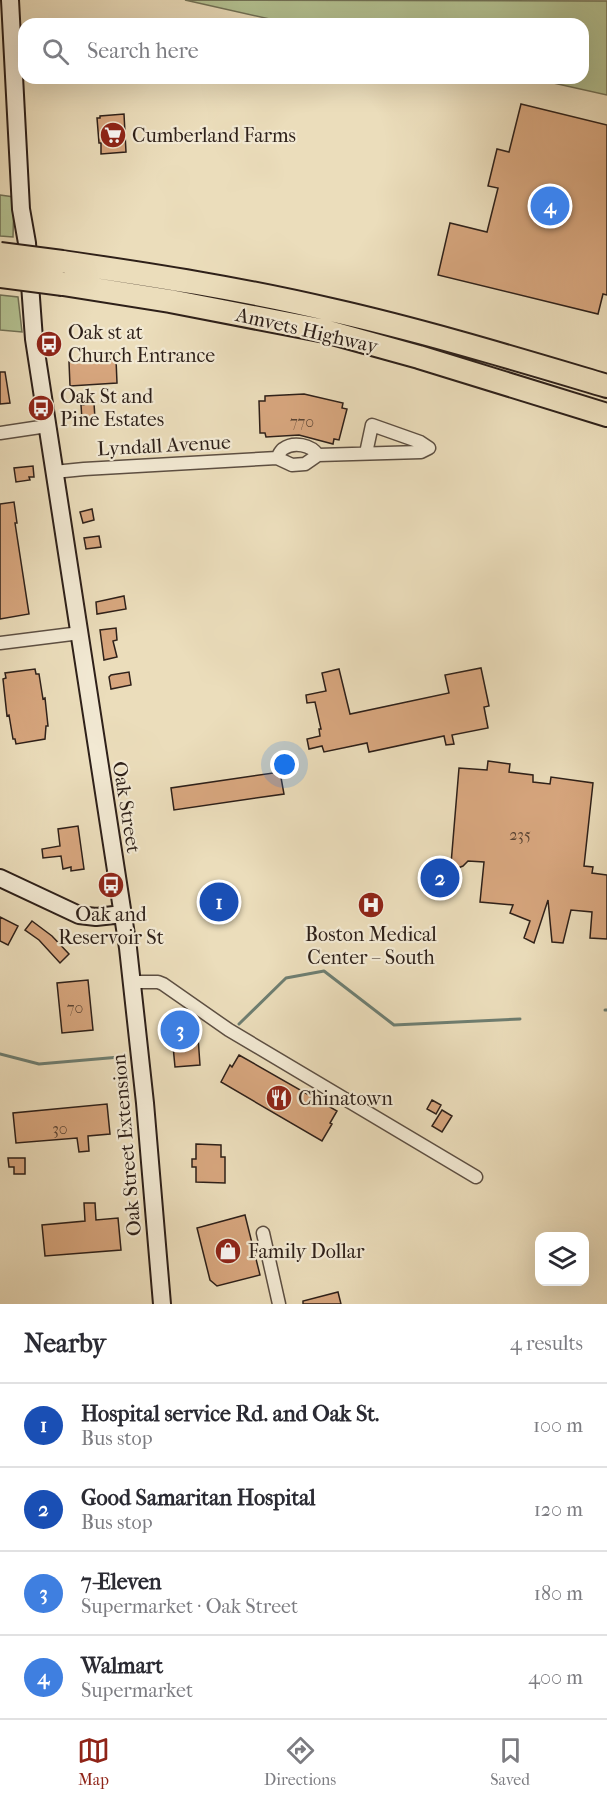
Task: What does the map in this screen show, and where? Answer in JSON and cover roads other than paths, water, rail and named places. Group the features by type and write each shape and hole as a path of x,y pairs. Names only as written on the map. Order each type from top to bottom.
{"highway":[{"name":"Amvets Highway","path":"0,254 170,301 325,331 419,357 607,415"},
{"name":"Amvets Highway","path":"0,276 63,273 172,279 330,309 607,386"}],"main road":[{"name":"Oak Street","path":"9,0 21,209 27,243 34,339 132,982"},
{"name":"Oak Street","path":"19,0 20,18"},
{"name":"Oak Street","path":"23,84 29,210 27,243"},
{"path":"0,878 79,915 96,917 123,914"},
{"name":"Oak Street Extension","path":"132,982 162,1304"}],"street":[{"name":"Lyndall Avenue","path":"54,472 277,458 292,465 305,464 318,455 421,452 429,448 420,442 372,425 366,453"},
{"path":"0,434 47,426"},
{"name":"Lyndall Avenue","path":"277,458 283,449 305,445 318,455"},
{"path":"0,643 80,633"},
{"path":"132,982 164,984 229,1030 476,1177"},
{"path":"263,1233 279,1304"}],"waterway":[{"path":"239,1024 286,978 324,971 394,1025 520,1019"},
{"path":"0,1054 39,1064 120,1057"}],"place":[{"name":"Cumberland Farms","path":"113,135"},
{"name":"Walmart","path":"550,206"},
{"name":"Oak st at Church Entrance","path":"49,344"},
{"name":"Oak St and Pine Estates","path":"41,408"},
{"name":"Good Samaritan Hospital","path":"440,878"},
{"name":"Oak and Reservoir St","path":"111,885"},
{"name":"Hospital service Rd. and Oak St.","path":"219,902"},
{"name":"Boston Medical Center – South","path":"371,905"},
{"name":"7-Eleven","path":"180,1030"},
{"name":"Chinatown","path":"279,1098"},
{"name":"Family Dollar","path":"228,1251"}]}
